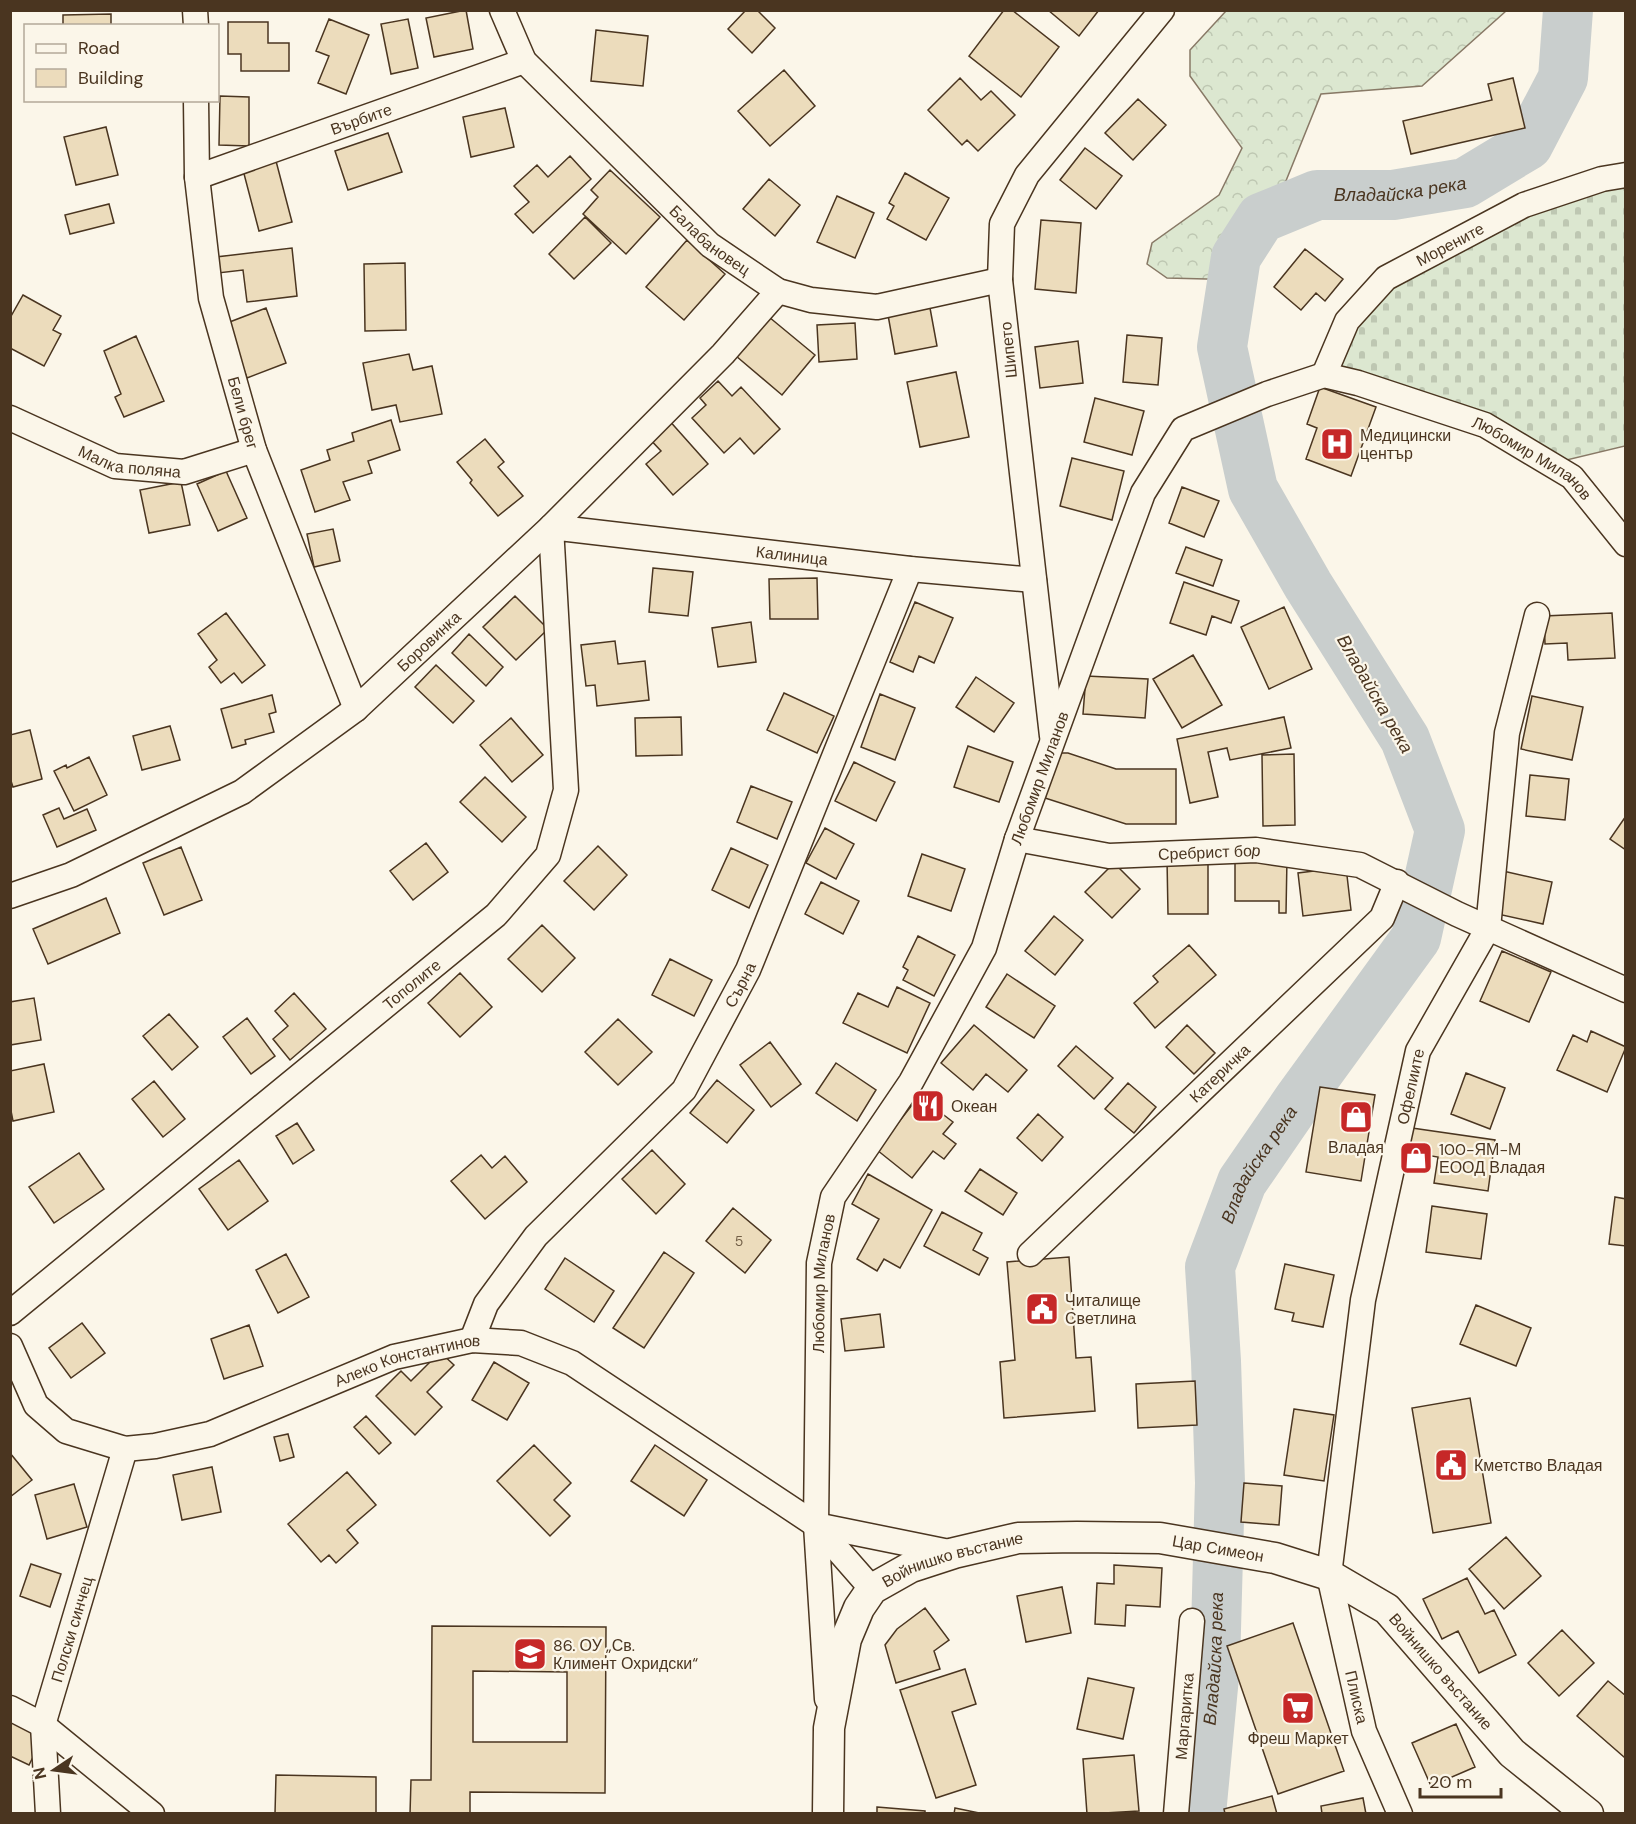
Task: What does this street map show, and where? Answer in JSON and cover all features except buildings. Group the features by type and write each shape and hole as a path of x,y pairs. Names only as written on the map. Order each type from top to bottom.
{"street":[{"name":"Балабановец","path":"502,10 524,61 710,245 778,291 811,300 877,307 1000,280"},
{"name":"Шипето","path":"1052,742 1000,280 1002,224 1027,175 1162,10"},
{"name":"Върбите","path":"197,177 524,61"},
{"name":"Бели брег","path":"196,102 197,177 211,298 254,450 356,709"},
{"name":"Морените","path":"1324,375 1347,321 1386,278 1524,205 1602,179 1626,175"},
{"name":"Боровинка","path":"10,896 71,875 242,792 356,709 551,527 723,354 778,291"},
{"name":"Любомир Миланов","path":"829,1728 816,1525 819,1263 834,1197 911,1082 984,948 1017,839 1143,493 1184,429 1244,403 1324,375 1358,383 1485,425 1572,477 1626,544"},
{"name":"Малка поляна","path":"10,418 115,466 184,472 254,450"},
{"name":"Калиница","path":"551,527 1034,580"},
{"name":"Тополите","path":"10,1312 496,915 548,855 566,790 551,527"},
{"name":"Сърна","path":"472,1340 486,1304 536,1236 684,1089 748,970 910,568"},
{"name":"Офелиите","path":"1329,1575 1363,1300 1418,1051 1488,928 1507,733 1537,615"},
{"name":"Сребрист бор","path":"1017,839 1109,856 1256,849 1360,865 1488,928"},
{"name":"Катеричка","path":"1030,1254 1382,918 1397,882"},
{"path":"1488,928 1626,990"},
{"name":"Алеко Константинов","path":"10,1346 36,1405 66,1431 125,1449 155,1446 210,1434 394,1357 472,1340 521,1343 572,1364 816,1525"},
{"name":"Полски синчец","path":"48,1814 43,1725 125,1449"},
{"path":"816,1525 954,1553"},
{"path":"816,1525 872,1589"},
{"name":"Войнишко въстание","path":"828,1814 829,1728 846,1639 859,1608 872,1589 910,1568 954,1553 1018,1538 1160,1538"},
{"name":"Цар Симеон","path":"1160,1538 1275,1558"},
{"name":"Войнишко въстание","path":"1275,1558 1329,1575 1387,1609 1512,1753 1588,1814"},
{"name":"Плиска","path":"1329,1575 1364,1731 1400,1814"},
{"name":"Маргаритка","path":"1176,1814 1192,1621"},
{"path":"10,1708 43,1725 152,1814"}],"green space":[{"path":"1226,11 1506,11 1422,86 1321,94 1246,280 1167,278 1147,264 1152,243 1219,195 1242,148 1190,76 1190,50"},
{"path":"1625,175 1625,446 1550,464 1485,425 1324,375 1386,278 1524,205"}],"waterway":[{"name":"Владайска река","path":"1201,1814 1215,1666 1220,1483 1210,1267 1242,1182 1416,938 1440,830 1405,739 1308,585 1253,489 1222,347 1236,257 1261,218 1317,195 1393,195 1465,183 1528,145 1563,78 1568,10"}],"place":[{"name":"Медицински център","path":"1337,444"},
{"name":"Океан","path":"928,1106"},
{"name":"Владая","path":"1356,1117"},
{"name":"100-ЯМ-М ЕООД Владая","path":"1416,1158"},
{"name":"Читалище Светлина","path":"1042,1309"},
{"name":"Кметство Владая","path":"1451,1465"},
{"name":"86. ОУ „Св. Климент Охридски“","path":"530,1654"},
{"name":"Фреш Маркет","path":"1298,1708"}]}
